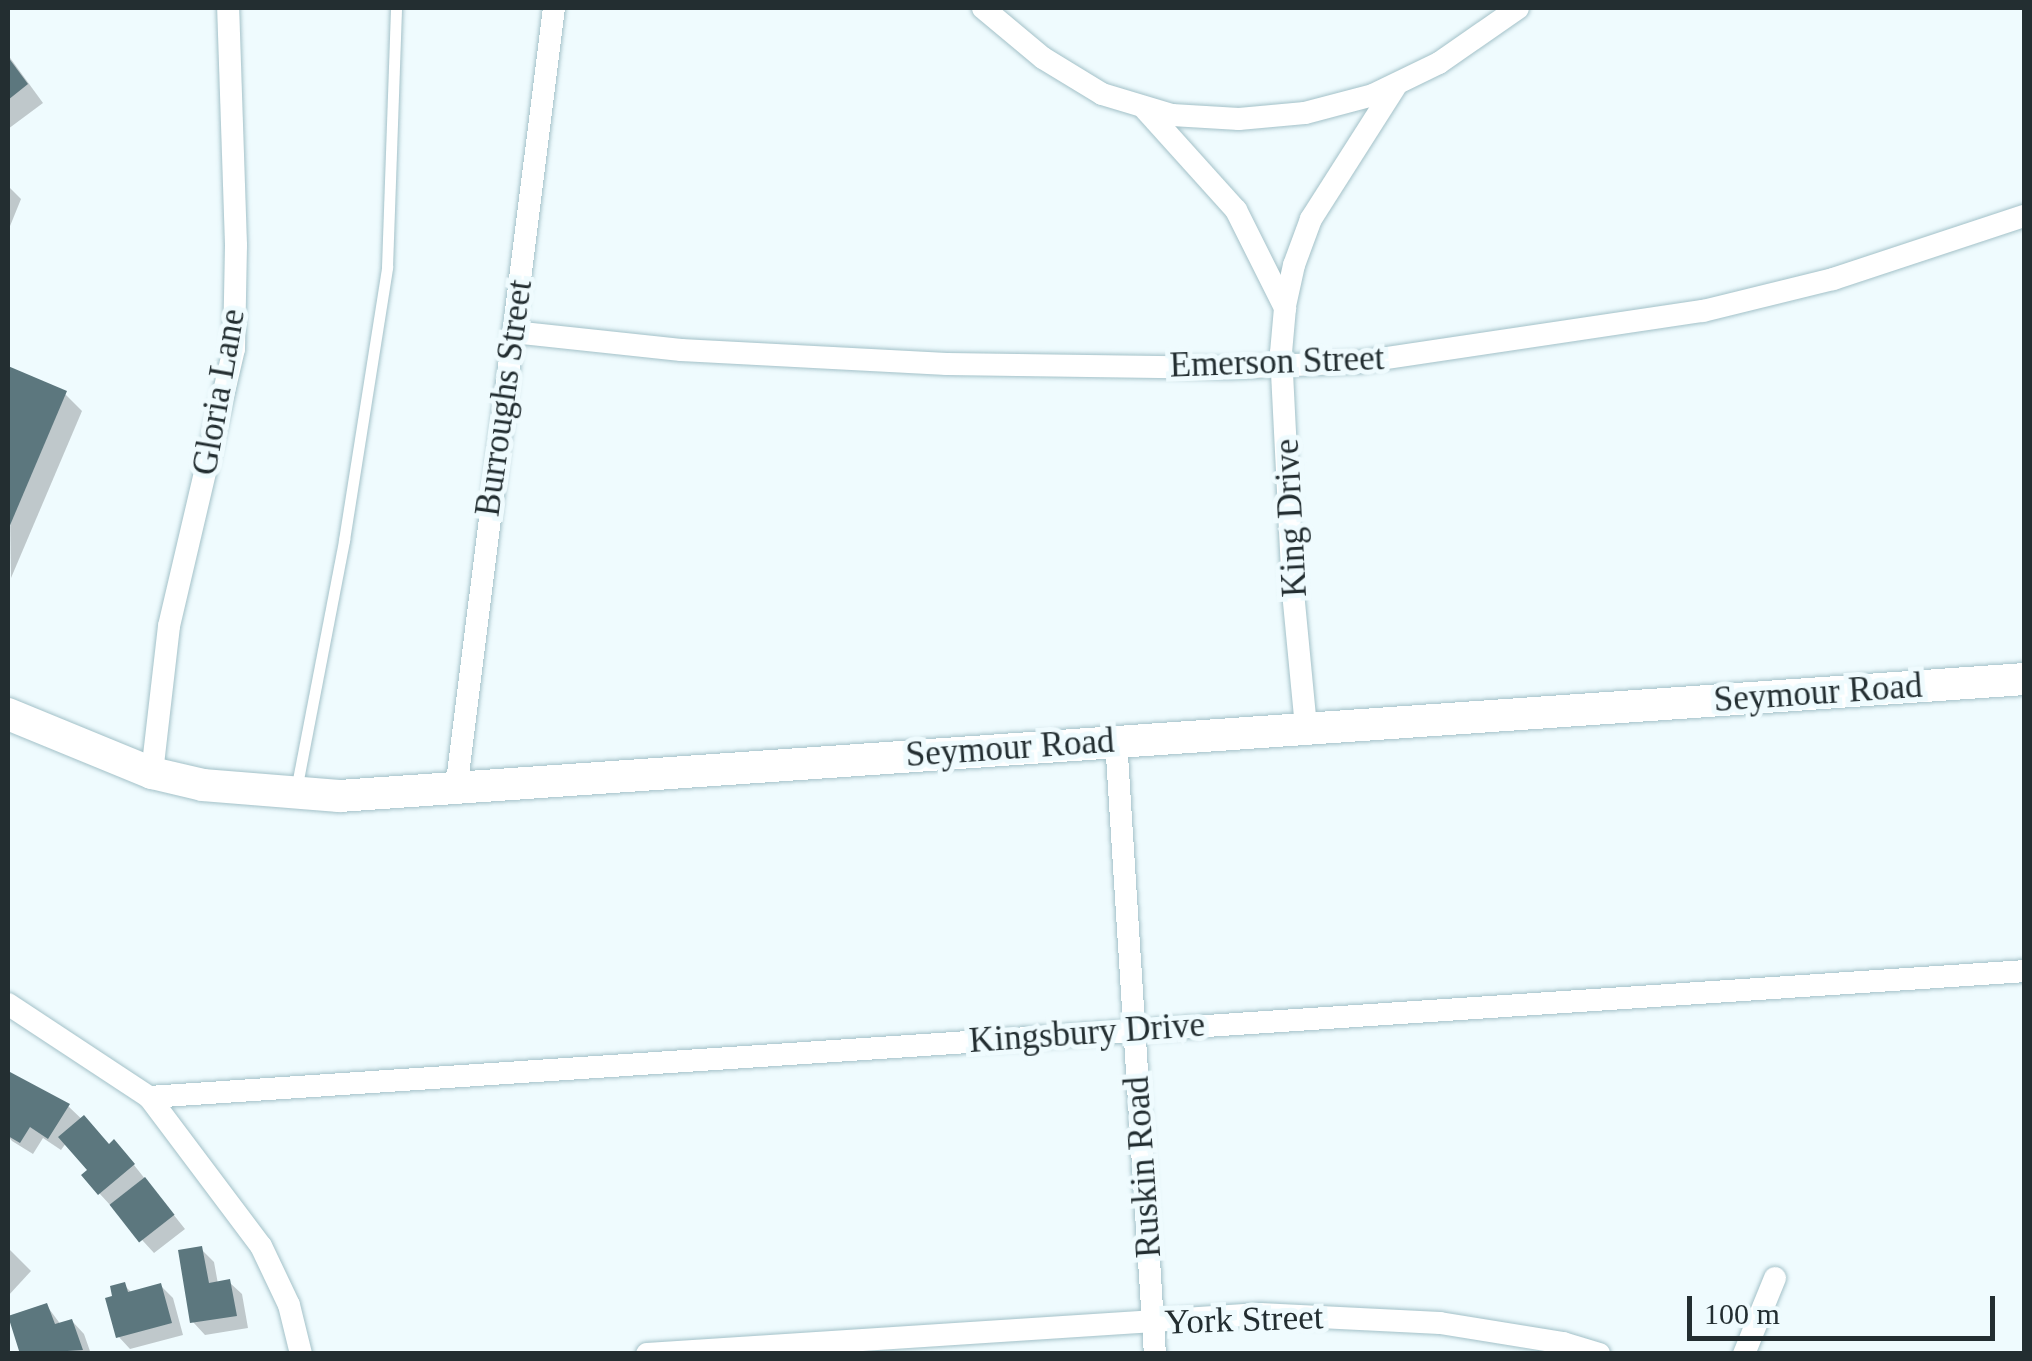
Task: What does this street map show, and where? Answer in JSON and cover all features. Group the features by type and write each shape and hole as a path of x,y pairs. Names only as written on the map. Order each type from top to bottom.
{"street":[{"name":"Gloria Lane","path":"152,773 169,626 234,348 236,246 228,8"},
{"name":"Burroughs Street","path":"456,790 554,8"},
{"path":"983,8 1009,33 1077,81 1145,109 1204,118 1305,113 1342,105 1439,63 1518,8"},
{"name":"King Drive","path":"1306,728 1293,592 1282,366 1285,308 1294,265 1311,218 1398,84"},
{"name":"King Drive","path":"1145,109 1236,210 1285,308"},
{"name":"Emerson Street","path":"513,332 681,350 947,364 1282,366 1454,351 1703,311 1834,278 2024,216"},
{"name":"Seymour Road","path":"8,714 152,773 203,785 295,794 456,790 1116,740 2024,679"},
{"name":"Ruskin Road","path":"1116,740 1155,1354"},
{"name":"Kingsbury Drive","path":"150,1098 2024,971"},
{"path":"8,1004 150,1098 260,1246 289,1305 301,1354"},
{"path":"1744,1354 1775,1278"},
{"name":"York Street","path":"646,1354 1260,1314 1440,1323 1563,1343 1599,1354"}],"lane":[{"path":"295,794 344,540 386,267 396,8"}],"building":[{"path":"8,57 28,84 8,100"},
{"path":"8,366 67,391 8,530"},
{"path":"10,1072 70,1104 48,1139 30,1127 20,1143 8,1136"},
{"path":"84,1115 109,1144 114,1139 135,1164 98,1195 81,1175 87,1170 58,1137"},
{"path":"145,1177 175,1215 139,1243 110,1205"},
{"path":"202,1246 209,1283 230,1279 237,1316 190,1323 178,1250"},
{"path":"125,1282 128,1292 161,1283 172,1323 116,1338 105,1298 112,1296 110,1286"},
{"path":"47,1303 55,1324 72,1319 83,1350 20,1354 8,1316"}]}
